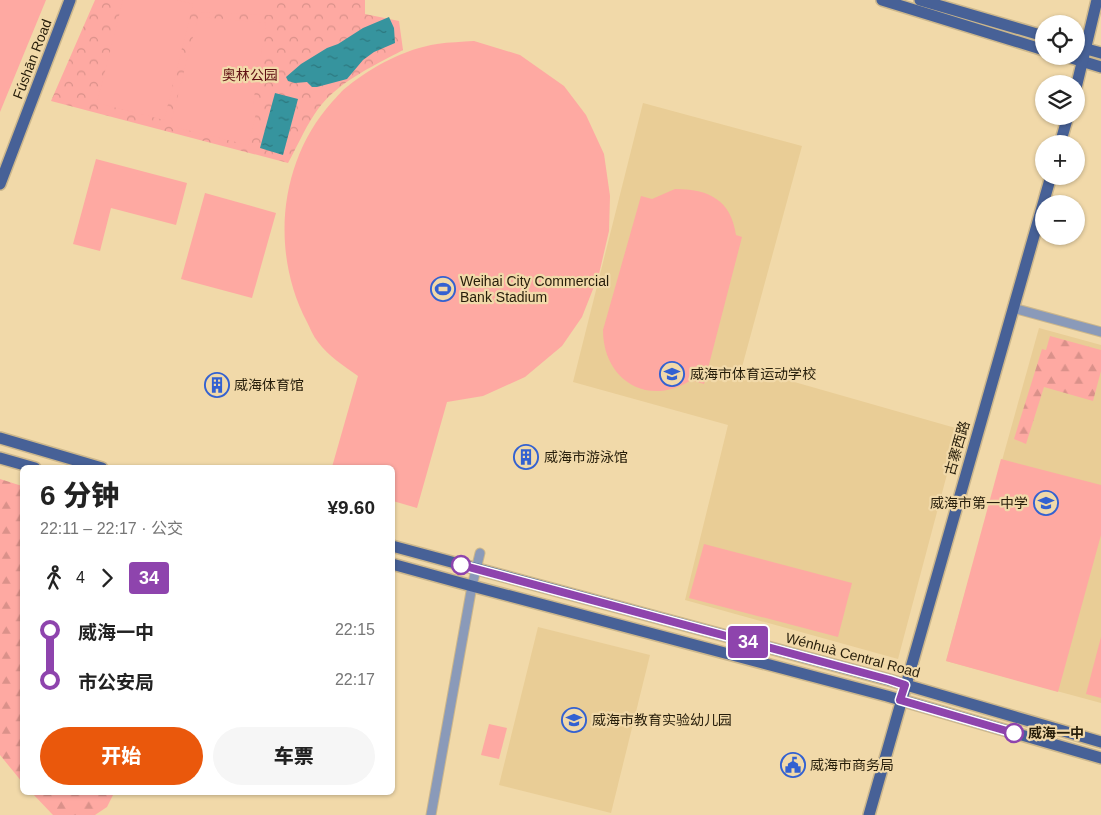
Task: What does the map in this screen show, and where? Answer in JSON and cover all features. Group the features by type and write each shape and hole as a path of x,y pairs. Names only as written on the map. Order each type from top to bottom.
{"main road":[{"name":"Fúshān Road","path":"0,184 70,0"},
{"path":"882,0 1035,47"},
{"path":"920,0 1035,33"},
{"path":"1085,35 1097,0"},
{"path":"1085,48 1101,53"},
{"path":"1085,62 1101,67"},
{"name":"古寨西路","path":"869,815 900,700 1048,185"},
{"path":"0,438 92,465"},
{"path":"0,458 24,465"},
{"name":"Wénhuà Central Road","path":"395,547 905,685 1101,742"},
{"path":"395,565 900,700 1101,758"}],"street":[{"path":"1013,308 1101,332"},
{"path":"432,815 472,586 480,553"}],"shaded area":[{"name":"威海市体育运动学校","path":"643,103 802,146 742,367 959,429 898,659 685,600 728,425 573,382"},
{"name":"威海市第一中学","path":"1039,328 1101,345 1101,703 946,661"},
{"name":"威海市教育实验幼儿园","path":"538,627 650,655 611,813 499,785"}],"green space":[{"path":"0,0 46,0 0,112"},
{"name":"奥林公园","path":"95,0 365,0 365,14 399,21 403,50 354,77 332,94 314,115 288,163 51,101"},
{"path":"123,0 177,0 193,4 164,120 97,103"},
{"path":"198,0 273,0 273,15 198,12"},
{"path":"198,17 266,23 253,104 256,113 248,145 170,126"},
{"name":"Weihai City Commercial Bank Stadium","path":"474,41 520,55 564,86 586,115 604,154 610,196 609,231 599,274 582,317 562,346 525,377 483,396 447,402 417,508 395,502 395,465 333,465 358,376 331,356 318,342 295,295 288,266 285,237 286,208 291,179 301,151 314,126 344,89 368,72 401,54 425,46"},
{"path":"96,159 187,183 176,225 111,208 100,251 73,244"},
{"path":"675,189 698,191 716,199 729,213 736,235 742,237 704,384 691,380 675,388 659,391 644,390 631,384 620,375 611,363 605,348 603,330 641,196 652,199"},
{"path":"205,193 276,213 252,298 181,279"},
{"path":"1050,336 1101,350 1101,371 1093,401 1044,387 1026,444 1014,439 1042,349 1046,350"},
{"name":"威海市第一中学","path":"1001,459 1101,485 1101,535 1058,692 946,661"},
{"path":"0,479 20,485 20,780 0,755"},
{"path":"704,544 852,583 838,637 689,598"},
{"path":"1101,637 1101,698 1086,694"},
{"path":"489,724 507,728 499,759 481,755"},
{"path":"34,795 113,795 107,807 95,815 53,815"}],"water":[{"path":"389,17 394,28 395,43 374,52 363,60 347,79 317,87 312,87 307,82 295,83 288,81 286,77 301,64 363,28"},
{"path":"275,93 298,99 283,155 260,148"}],"bus line":[{"name":"34","path":"461,565 890,680 905,685 900,700 1014,733"}],"place":[{"name":"Weihai City Commercial Bank Stadium","path":"443,289"},
{"name":"威海市体育运动学校","path":"672,374"},
{"name":"威海体育馆","path":"217,385"},
{"name":"威海市游泳馆","path":"526,457"},
{"name":"威海市第一中学","path":"1046,503"},
{"name":"威海市教育实验幼儿园","path":"574,720"},
{"name":"威海一中","path":"1014,733"},
{"name":"威海市商务局","path":"793,765"}]}
